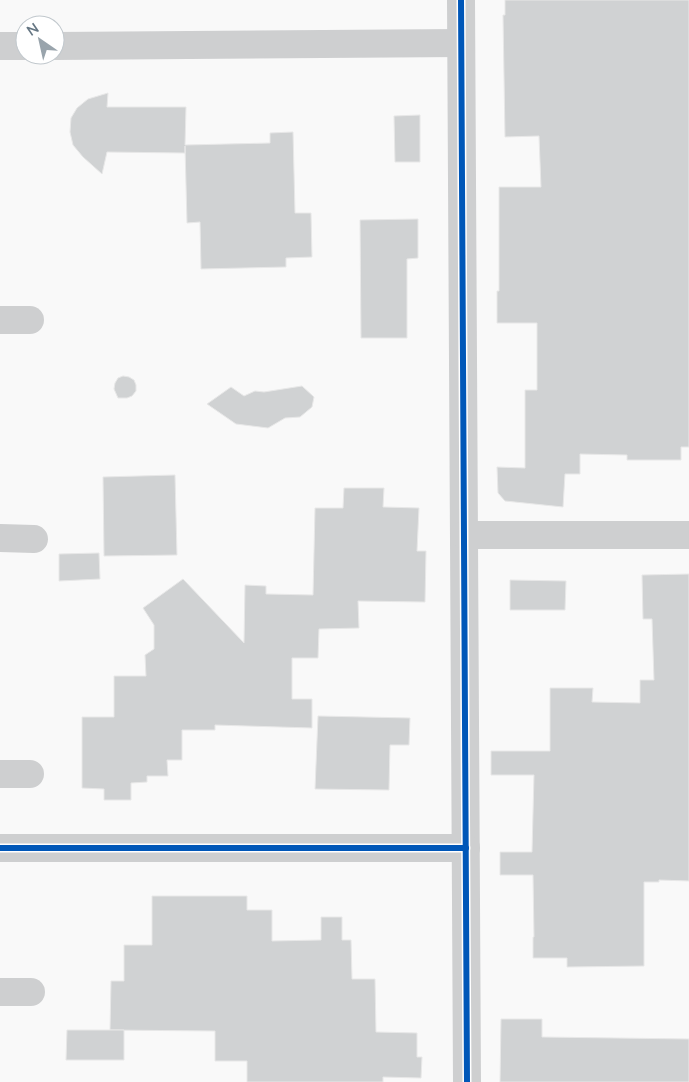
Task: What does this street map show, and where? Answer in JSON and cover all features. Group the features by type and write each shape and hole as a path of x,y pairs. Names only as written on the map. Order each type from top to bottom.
{"street":[{"path":"461,0 467,1082"},
{"path":"65,46 461,43"},
{"path":"0,46 15,46"},
{"path":"0,320 30,320"},
{"path":"464,535 689,535"},
{"path":"0,538 34,539"},
{"path":"0,774 30,774"},
{"path":"0,848 466,848"},
{"path":"0,992 31,992"}],"building":[{"path":"505,0 689,0 689,447 681,447 681,460 627,460 627,455 580,454 580,474 565,474 563,507 505,501 498,493 497,467 525,468 525,390 537,390 537,323 497,323 497,291 499,291 499,187 541,187 539,136 505,137 503,15 505,15"},
{"path":"108,93 107,107 186,107 185,145 270,143 270,133 293,132 295,213 311,213 312,257 286,258 286,267 201,269 200,222 187,223 185,146 185,153 107,152 102,174 73,145 70,132 71,118 77,108 88,99"},
{"path":"420,115 420,162 395,162 394,116"},
{"path":"418,219 418,258 407,259 407,338 361,338 360,220"},
{"path":"123,376 134,380 136,391 127,398 118,398 114,389 115,383 118,378"},
{"path":"302,386 314,397 312,407 300,417 285,418 268,428 236,424 207,404 231,387 244,396 255,391 264,392"},
{"path":"175,475 177,555 104,556 103,477"},
{"path":"344,488 384,488 383,507 419,508 417,551 426,551 425,602 358,601 359,628 319,629 318,658 292,658 292,699 312,699 312,728 215,725 215,730 182,730 182,760 167,760 168,776 147,776 147,782 131,783 131,800 104,800 104,789 82,788 82,717 114,717 114,676 146,676 145,655 154,649 154,625 143,608 183,579 244,643 245,585 266,586 266,594 313,595 315,508 343,508"},
{"path":"99,553 100,579 59,581 59,554"},
{"path":"689,574 689,881 659,880 659,882 644,882 644,966 567,967 567,958 533,958 533,875 500,875 500,852 532,852 534,775 491,775 491,751 550,751 550,688 593,688 592,702 640,703 640,680 654,680 652,619 643,619 642,575"},
{"path":"510,580 566,581 565,610 510,610"},
{"path":"318,716 410,718 409,745 390,745 389,790 315,789"},
{"path":"152,896 247,896 247,910 272,910 272,941 321,940 321,917 342,917 342,940 351,940 352,979 375,979 376,1032 417,1033 417,1057 422,1057 421,1078 383,1077 383,1082 247,1082 247,1061 215,1061 215,1031 110,1030 111,981 124,981 124,945 152,945"},
{"path":"501,1019 542,1019 542,1037 689,1039 689,1082 500,1082"},
{"path":"67,1030 124,1030 124,1060 66,1060"}],"cycle path":[{"path":"461,0 467,1082"},
{"path":"0,848 466,848"}]}
